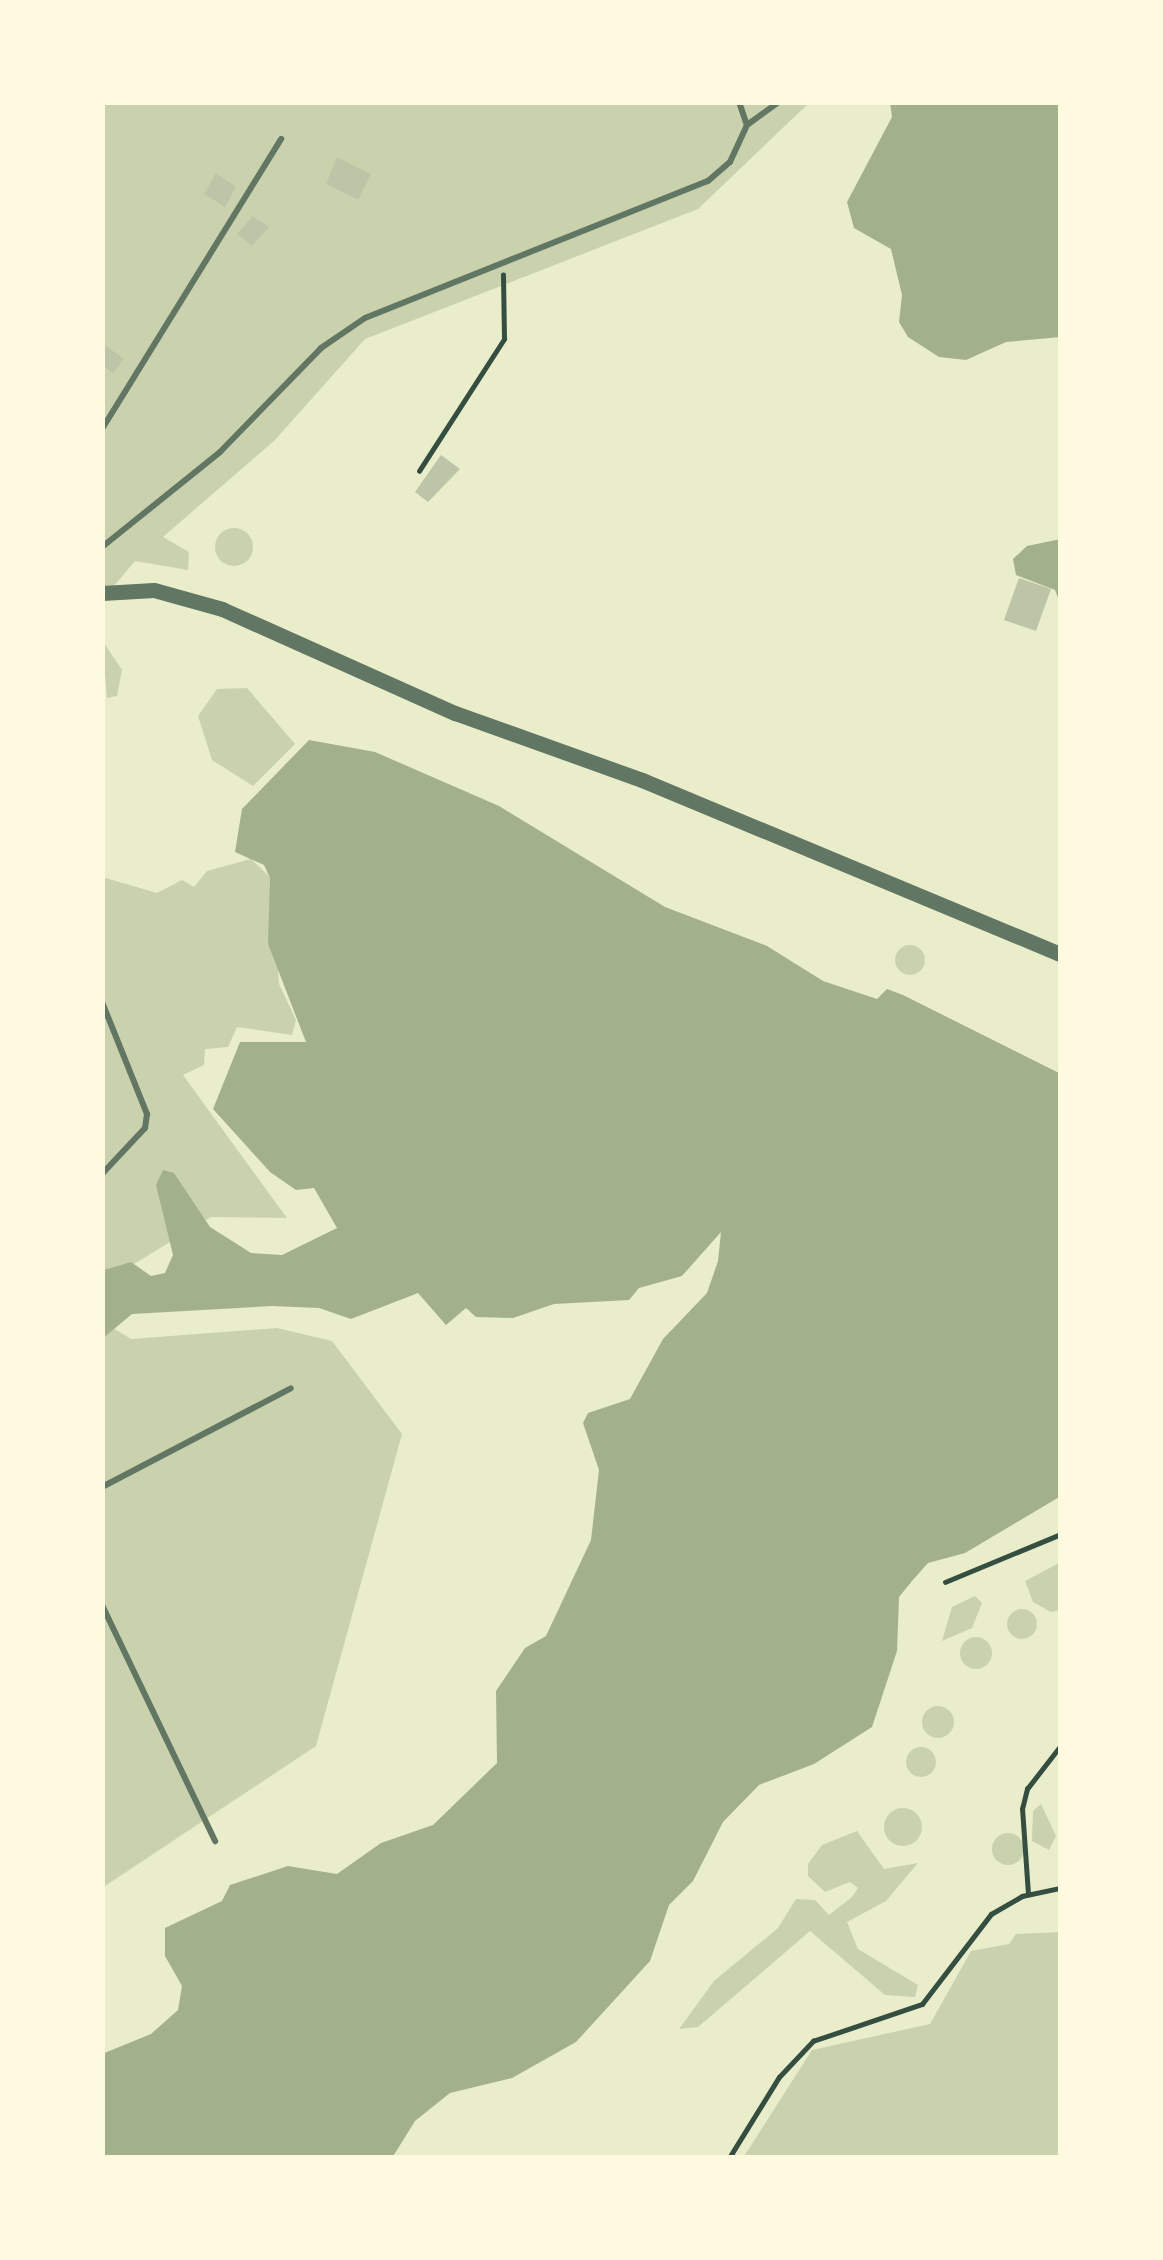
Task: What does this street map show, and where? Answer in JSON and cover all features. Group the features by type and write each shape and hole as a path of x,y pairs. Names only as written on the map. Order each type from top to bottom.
{"street":[{"path":"102,593 154,590 222,610 454,713 642,780 1061,954"}],"lane":[{"path":"739,102 747,125"},
{"path":"102,548 220,452 321,347 365,319 708,181 730,162 747,125 779,102"},
{"path":"102,429 281,139"},
{"path":"102,1002 147,1114 145,1128 102,1174"},
{"path":"102,1487 291,1388"},
{"path":"102,1605 215,1841"}],"path":[{"path":"419,471 504,339 509,302 501,266"},
{"path":"945,1582 1061,1534"},
{"path":"1028,1894 1022,1809 1027,1789 1061,1745"},
{"path":"729,2158 807,2046 922,2004 991,1913 1028,1894 1061,1888"}],"shaded area":[{"path":"102,102 810,102 698,209 365,339 275,440 163,537 189,552 188,570 135,561 102,600"},
{"path":"890,102 1061,102 1061,337 1006,342 966,360 939,357 908,337 899,322 902,295 891,249 854,228 847,202 892,117"},
{"path":"234,528 248,533 253,547 248,561 234,566 220,561 215,547 220,533"},
{"path":"1061,539 1059,600 1055,590 1016,575 1013,559 1027,546"},
{"path":"102,640 122,670 117,696 107,698"},
{"path":"247,688 295,744 253,786 212,760 198,716 217,689"},
{"path":"309,740 375,752 499,806 665,907 767,946 823,981 877,999 887,989 903,995 1061,1074 1061,1496 965,1553 928,1563 912,1581 899,1597 897,1651 872,1727 814,1764 759,1785 723,1822 693,1881 669,1905 650,1961 576,2042 512,2078 450,2093 415,2121 392,2158 102,2158 102,2054 151,2034 178,2010 182,1986 165,1956 165,1928 222,1901 230,1885 288,1866 337,1874 381,1843 433,1825 497,1763 496,1691 525,1648 546,1636 591,1540 599,1470 583,1423 588,1413 630,1399 663,1339 707,1293 718,1261 721,1232 682,1276 639,1288 629,1300 554,1304 513,1318 476,1317 466,1308 446,1325 418,1293 351,1319 319,1308 272,1306 132,1314 102,1339 104,1270 131,1262 151,1276 165,1273 173,1255 156,1185 163,1170 174,1173 210,1227 251,1253 282,1255 337,1228 314,1188 296,1190 270,1172 213,1109 240,1042 306,1042 268,944 270,878 264,865 235,852 242,809"},
{"path":"251,859 271,878 279,984 296,1020 292,1035 237,1027 228,1047 205,1049 204,1065 183,1075 287,1218 211,1217 129,1267 102,1295 102,877 157,893 182,880 194,887 207,871"},
{"path":"910,945 925,960 910,975 895,960"},
{"path":"102,1321 131,1339 277,1328 332,1341 402,1434 316,1746 102,1888"},
{"path":"1061,1562 1061,1610 1051,1612 1033,1602 1025,1581"},
{"path":"975,1596 982,1603 972,1628 942,1641 952,1607"},
{"path":"1022,1609 1033,1613 1037,1624 1033,1635 1022,1639 1011,1635 1007,1624 1011,1613"},
{"path":"976,1637 987,1642 992,1653 987,1664 976,1669 965,1664 960,1653 965,1642"},
{"path":"938,1706 950,1710 954,1722 950,1734 938,1738 926,1734 922,1722 926,1710"},
{"path":"921,1747 936,1762 921,1777 906,1762"},
{"path":"1041,1804 1056,1836 1049,1850 1032,1841 1033,1811"},
{"path":"903,1808 917,1813 922,1827 917,1841 903,1846 889,1841 884,1827 889,1813"},
{"path":"857,1831 884,1869 918,1863 886,1901 847,1922 858,1949 918,1985 915,1997 885,1995 810,1931 698,2027 679,2029 714,1981 778,1928 796,1899 815,1900 829,1915 852,1897 858,1888 850,1882 825,1892 808,1876 808,1864 822,1845"},
{"path":"1008,1833 1019,1838 1024,1849 1019,1860 1008,1865 997,1860 992,1849 997,1838"},
{"path":"1061,1932 1061,2158 743,2158 812,2050 930,2024 971,1951 1009,1944 1016,1934"}],"building":[{"path":"337,157 371,174 358,200 326,184"},
{"path":"216,173 236,187 225,207 204,194"},
{"path":"253,216 269,227 252,246 237,234"},
{"path":"102,343 124,359 113,373 102,365"},
{"path":"441,455 460,469 428,502 415,492"},
{"path":"1019,578 1051,589 1036,631 1004,620"}]}
